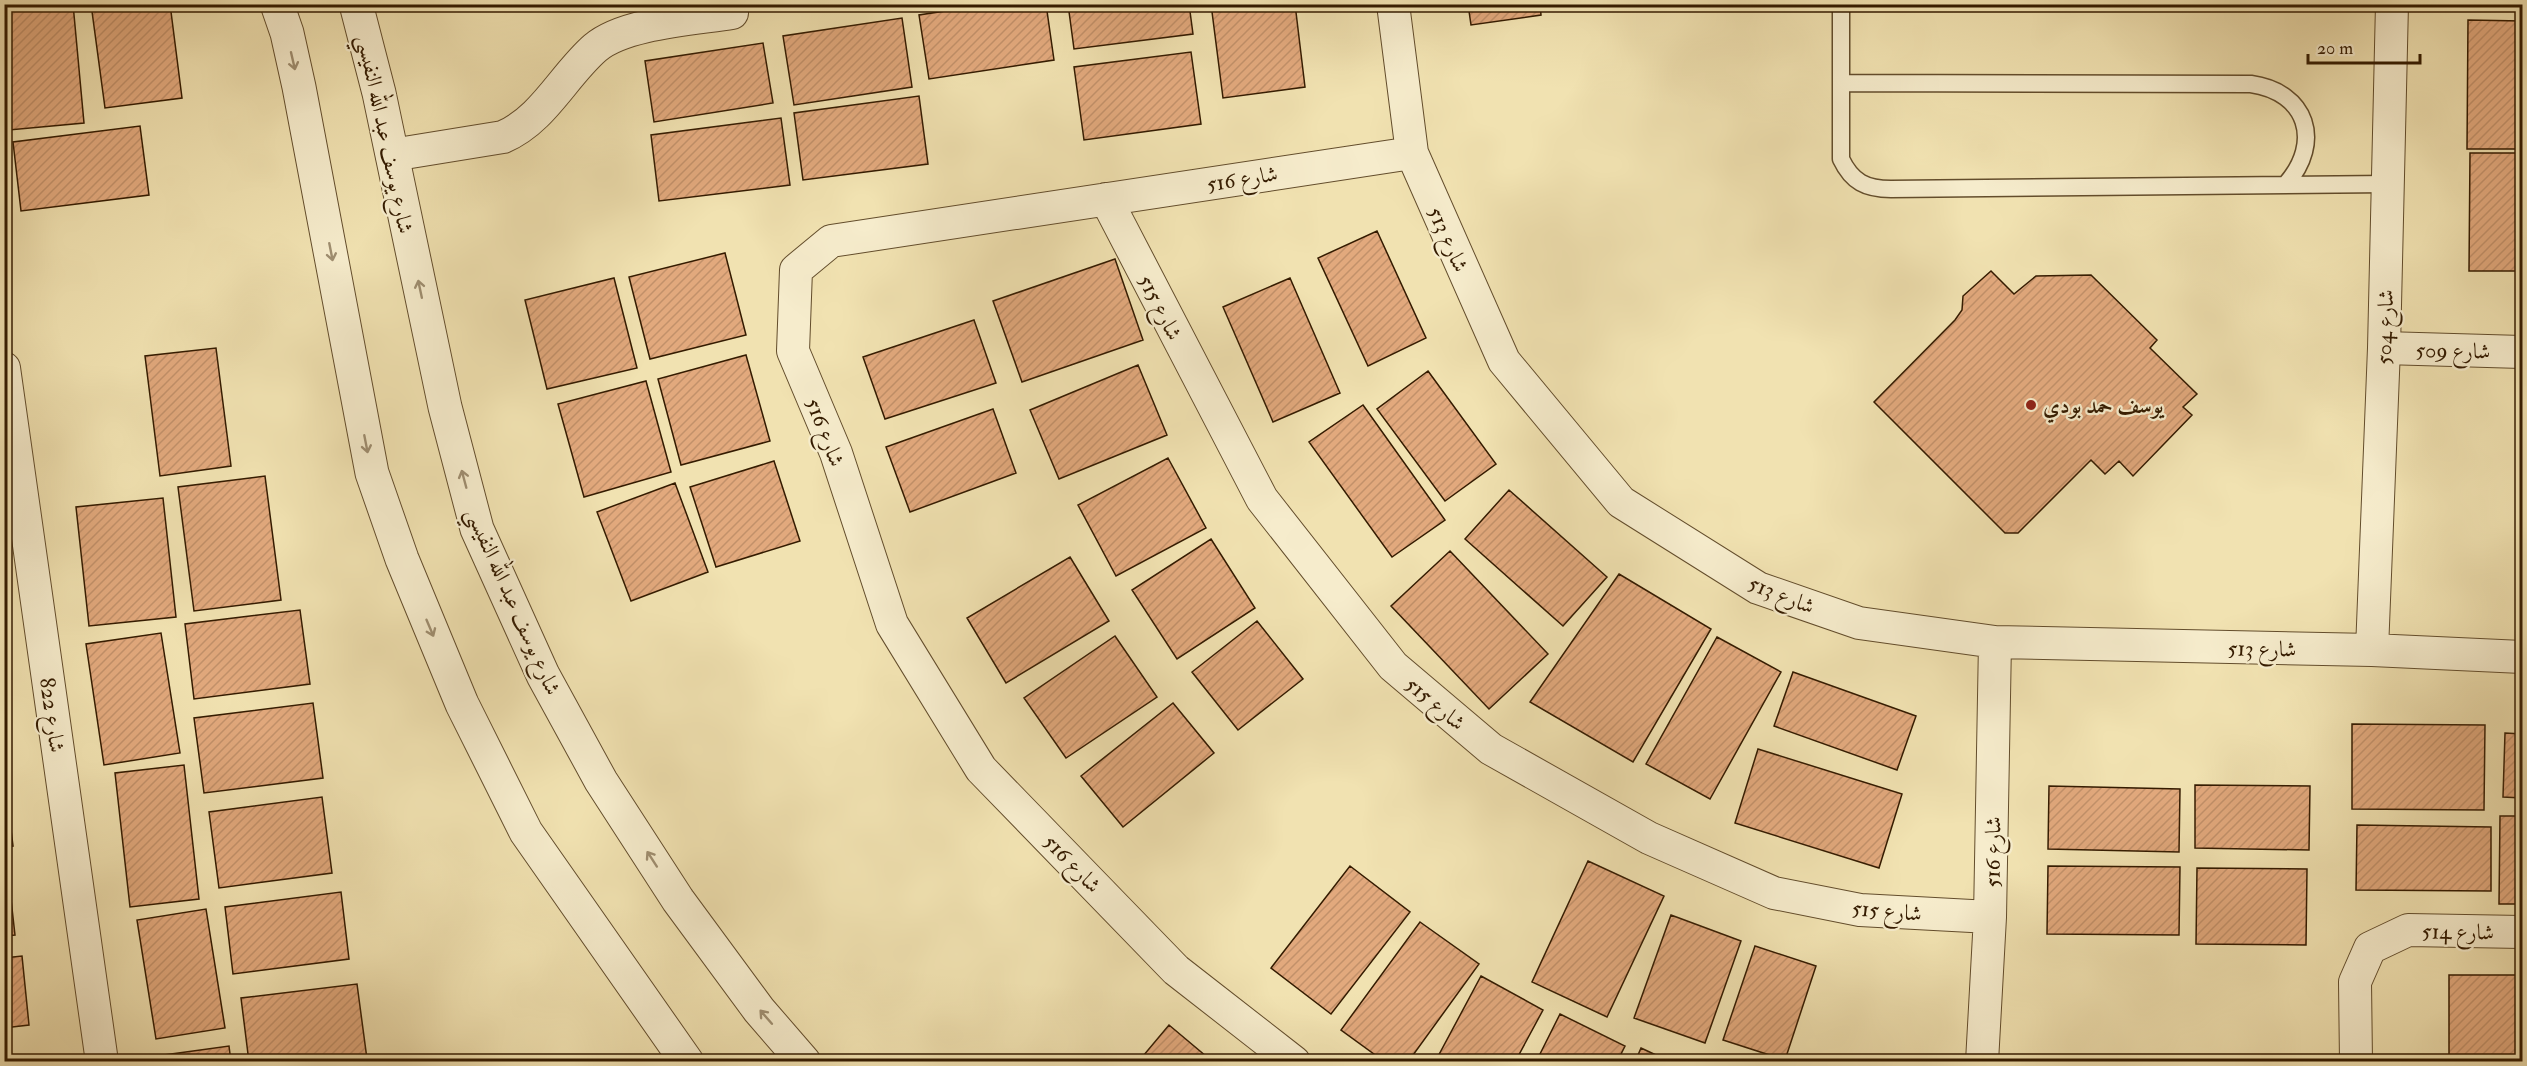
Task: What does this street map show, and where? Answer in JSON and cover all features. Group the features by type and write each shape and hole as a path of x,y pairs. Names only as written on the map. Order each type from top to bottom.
{"street":[{"path":"277,4 287,33 302,98 372,473 402,559 462,705 526,832 687,1062"},
{"name":"شارع يوسف عبد الله النفيسي","path":"356,4 379,93 445,407 477,529 543,675 601,781 678,900 759,1010 804,1062"},
{"name":"شارع 513","path":"1393,4 1412,153 1504,361 1621,502 1758,588 1859,623 1995,642 2372,650 2523,657"},
{"name":"شارع 504","path":"2372,650 2384,348 2392,4"},
{"path":"392,155 503,137 515,132 530,119 588,56 607,40 630,30 732,13"},
{"name":"شارع 516","path":"1294,1062 1176,970 981,769 892,624 836,453 793,351 796,270 831,241 1412,153"},
{"name":"شارع 515","path":"1106,199 1262,498 1393,666 1491,748 1649,838 1774,893 1860,910 1990,917"},
{"name":"شارع 509","path":"2384,348 2523,352"},
{"name":"شارع 822","path":"4,368 102,1062"},
{"name":"شارع 516","path":"1982,1062 1990,917 1995,642"},
{"name":"شارع 514","path":"2356,1062 2355,982 2370,948 2408,930 2523,932"}],"lane":[{"path":"1841,4 1841,159 1854,180 1866,186 1891,189 2388,184"},
{"path":"1841,83 2239,84 2268,87 2284,95 2296,106 2304,121 2307,138 2301,163 2286,184"}],"building":[{"path":"4,4 73,4 84,123 9,130 4,86"},
{"path":"91,4 170,4 182,98 105,108"},
{"path":"992,4 1046,4 1054,60 929,79 919,15"},
{"path":"1068,4 1189,4 1193,34 1074,49"},
{"path":"1211,4 1295,4 1305,87 1223,98"},
{"path":"1468,4 1540,4 1541,15 1471,25"},
{"path":"2467,4 2522,4 2522,11 2467,10"},
{"path":"902,18 912,87 794,105 783,36"},
{"path":"2468,20 2522,21 2522,149 2467,149"},
{"path":"763,43 773,103 654,122 645,61"},
{"path":"1191,52 1201,124 1084,140 1074,67"},
{"path":"919,96 928,164 803,180 794,113"},
{"path":"781,118 790,185 659,201 651,135"},
{"path":"140,126 149,195 21,211 13,142"},
{"path":"2470,153 2522,153 2522,271 2469,271"},
{"path":"1377,231 1426,338 1368,366 1318,258"},
{"path":"725,253 746,335 650,359 629,277"},
{"path":"1115,259 1143,340 1022,382 993,301"},
{"name":"يوسف حمد بودي","path":"1991,271 2014,294 2036,276 2091,275 2157,340 2150,348 2197,394 2183,407 2192,415 2133,476 2119,461 2105,474 2091,460 2018,533 2005,533 1874,402 1955,320 1962,310 1963,296"},
{"path":"614,278 637,368 547,389 525,300"},
{"path":"1290,278 1340,393 1273,422 1223,307"},
{"path":"974,320 996,383 885,419 863,357"},
{"path":"216,348 231,466 160,476 145,356"},
{"path":"746,355 770,441 681,465 658,379"},
{"path":"1138,365 1167,435 1059,479 1030,410"},
{"path":"1428,371 1496,464 1445,501 1377,409"},
{"path":"646,381 671,472 584,497 558,404"},
{"path":"1363,405 1445,520 1392,557 1309,442"},
{"path":"993,409 1016,473 910,512 886,447"},
{"path":"1168,458 1206,528 1116,576 1078,505"},
{"path":"774,461 800,541 716,567 690,487"},
{"path":"265,476 281,600 194,611 178,487"},
{"path":"675,483 708,572 631,601 597,512"},
{"path":"1509,490 1607,577 1563,626 1465,539"},
{"path":"163,498 176,617 89,626 76,507"},
{"path":"1211,539 1255,608 1177,659 1132,590"},
{"path":"1450,551 1548,654 1489,709 1391,606"},
{"path":"1070,557 1109,621 1006,683 967,618"},
{"path":"1619,574 1711,629 1633,762 1530,702"},
{"path":"300,610 310,684 194,699 185,624"},
{"path":"1257,621 1303,679 1238,730 1192,672"},
{"path":"161,633 180,753 104,765 86,644"},
{"path":"1115,636 1157,697 1066,758 1024,698"},
{"path":"1717,637 1781,672 1710,799 1646,764"},
{"path":"1793,672 1916,716 1897,770 1774,726"},
{"path":"313,703 323,778 204,793 194,718"},
{"path":"1173,703 1214,753 1123,827 1081,776"},
{"path":"2352,724 2485,725 2484,810 2352,809"},
{"path":"2505,733 2522,734 2522,798 2503,797"},
{"path":"1758,749 1902,794 1879,868 1735,823"},
{"path":"184,765 199,899 130,907 115,773"},
{"path":"4,773 13,846 4,847"},
{"path":"2195,785 2310,786 2309,850 2195,848"},
{"path":"2049,786 2180,789 2179,852 2048,849"},
{"path":"322,797 332,873 219,888 209,812"},
{"path":"2500,816 2522,816 2522,904 2499,904"},
{"path":"2357,825 2491,827 2491,891 2356,890"},
{"path":"1588,861 1664,896 1607,1017 1532,982"},
{"path":"4,864 7,864 15,935 4,936"},
{"path":"1350,866 1410,912 1331,1014 1271,968"},
{"path":"2048,866 2180,867 2179,935 2047,934"},
{"path":"2197,868 2307,869 2306,945 2196,944"},
{"path":"341,892 349,959 233,974 225,907"},
{"path":"206,909 225,1028 156,1039 137,920"},
{"path":"1671,915 1741,941 1705,1043 1634,1018"},
{"path":"1420,922 1479,964 1408,1062 1385,1062 1341,1030"},
{"path":"1755,946 1816,966 1785,1060 1723,1040"},
{"path":"22,956 29,1025 4,1028 4,958"},
{"path":"2449,975 2522,975 2522,1062 2449,1062"},
{"path":"1481,976 1543,1010 1515,1062 1435,1062"},
{"path":"357,984 367,1059 350,1062 249,1062 241,998"},
{"path":"1560,1014 1625,1046 1617,1062 1536,1062"},
{"path":"1169,1025 1213,1062 1138,1062"},
{"path":"229,1046 231,1062 157,1062 157,1056"},
{"path":"1641,1048 1671,1062 1635,1062"}],"place":[{"name":"يوسف حمد بودي","path":"2031,405"}]}
